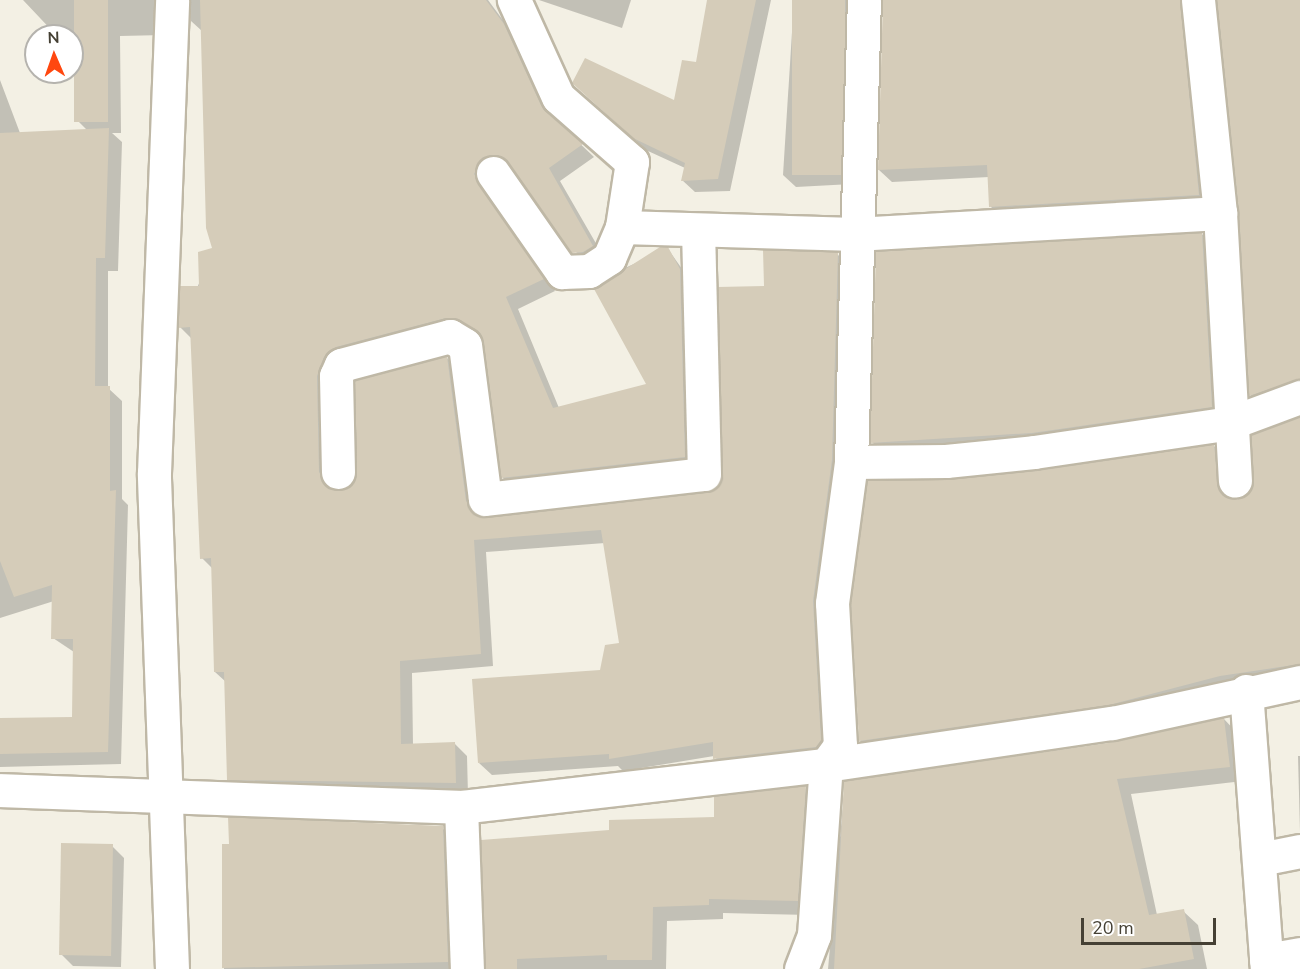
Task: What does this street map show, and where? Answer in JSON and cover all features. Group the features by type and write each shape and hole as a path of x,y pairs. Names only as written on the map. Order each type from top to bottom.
{"street":[{"path":"172,0 154,473 168,796 172,969"},
{"path":"493,173 562,272 589,272 609,258 622,227 632,162 558,97 514,0"},
{"path":"801,969 814,935 826,765 840,746 832,603 850,462 855,234 864,0"},
{"path":"1198,0 1220,213 1235,481"},
{"path":"622,227 855,234 1220,213"},
{"path":"338,472 336,376 341,365 450,336 465,345 485,498 705,474 698,230"},
{"path":"850,462 946,461 1230,423 1300,397"},
{"path":"0,790 461,807 826,765 1112,723 1246,691 1300,682"},
{"path":"1246,691 1267,964 1300,954"},
{"path":"461,807 467,969"},
{"path":"1260,859 1300,851"}],"building":[{"path":"74,0 108,0 108,122 74,122 74,84 84,84 84,24 74,24"},
{"path":"200,0 486,0 504,24 541,105 583,144 549,168 593,246 583,252 572,253 501,156 483,157 474,174 544,279 506,297 553,408 646,384 594,289 660,247 668,247 680,269 685,457 501,478 483,342 475,329 446,318 336,347 324,357 317,376 319,472 330,489 347,488 357,472 355,381 447,356 466,501 477,516 714,490 723,474 718,287 764,286 763,250 838,252 832,460 813,601 821,740 816,747 713,759 713,742 609,759 609,754 478,763 472,679 600,670 605,645 619,643 601,530 474,540 481,654 400,661 401,744 455,742 456,783 227,780 224,672 214,672 211,558 200,559 190,327 178,328 180,286 199,286 198,252 212,248 206,228"},
{"path":"707,0 756,0 718,179 681,181 685,163 633,138 572,83 585,58 674,100 682,60 696,62"},
{"path":"792,0 845,0 845,175 792,175"},
{"path":"883,0 1180,0 1199,195 989,207 987,165 878,170"},
{"path":"1217,0 1300,0 1300,379 1249,396 1239,211"},
{"path":"109,128 105,258 96,258 95,386 110,386 110,491 116,490 108,752 0,754 0,718 72,717 73,639 51,639 52,585 14,597 0,561 0,133"},
{"path":"1202,233 1212,407 1032,433 870,443 876,252"},
{"path":"1300,417 1300,664 1220,676 1109,705 859,741 851,604 867,481 1036,471 1214,444 1219,491 1237,500 1252,489 1251,435"},
{"path":"1224,718 1230,767 1117,779 1149,915 1184,909 1194,959 1139,969 834,969 844,781 1115,742"},
{"path":"806,786 798,901 709,899 709,905 653,907 652,960 607,960 607,955 517,959 517,969 486,969 481,840 609,830 609,820 714,817 714,797"},
{"path":"228,817 443,826 448,962 222,968 222,844 229,844"},
{"path":"61,843 113,844 111,956 59,955"}]}
